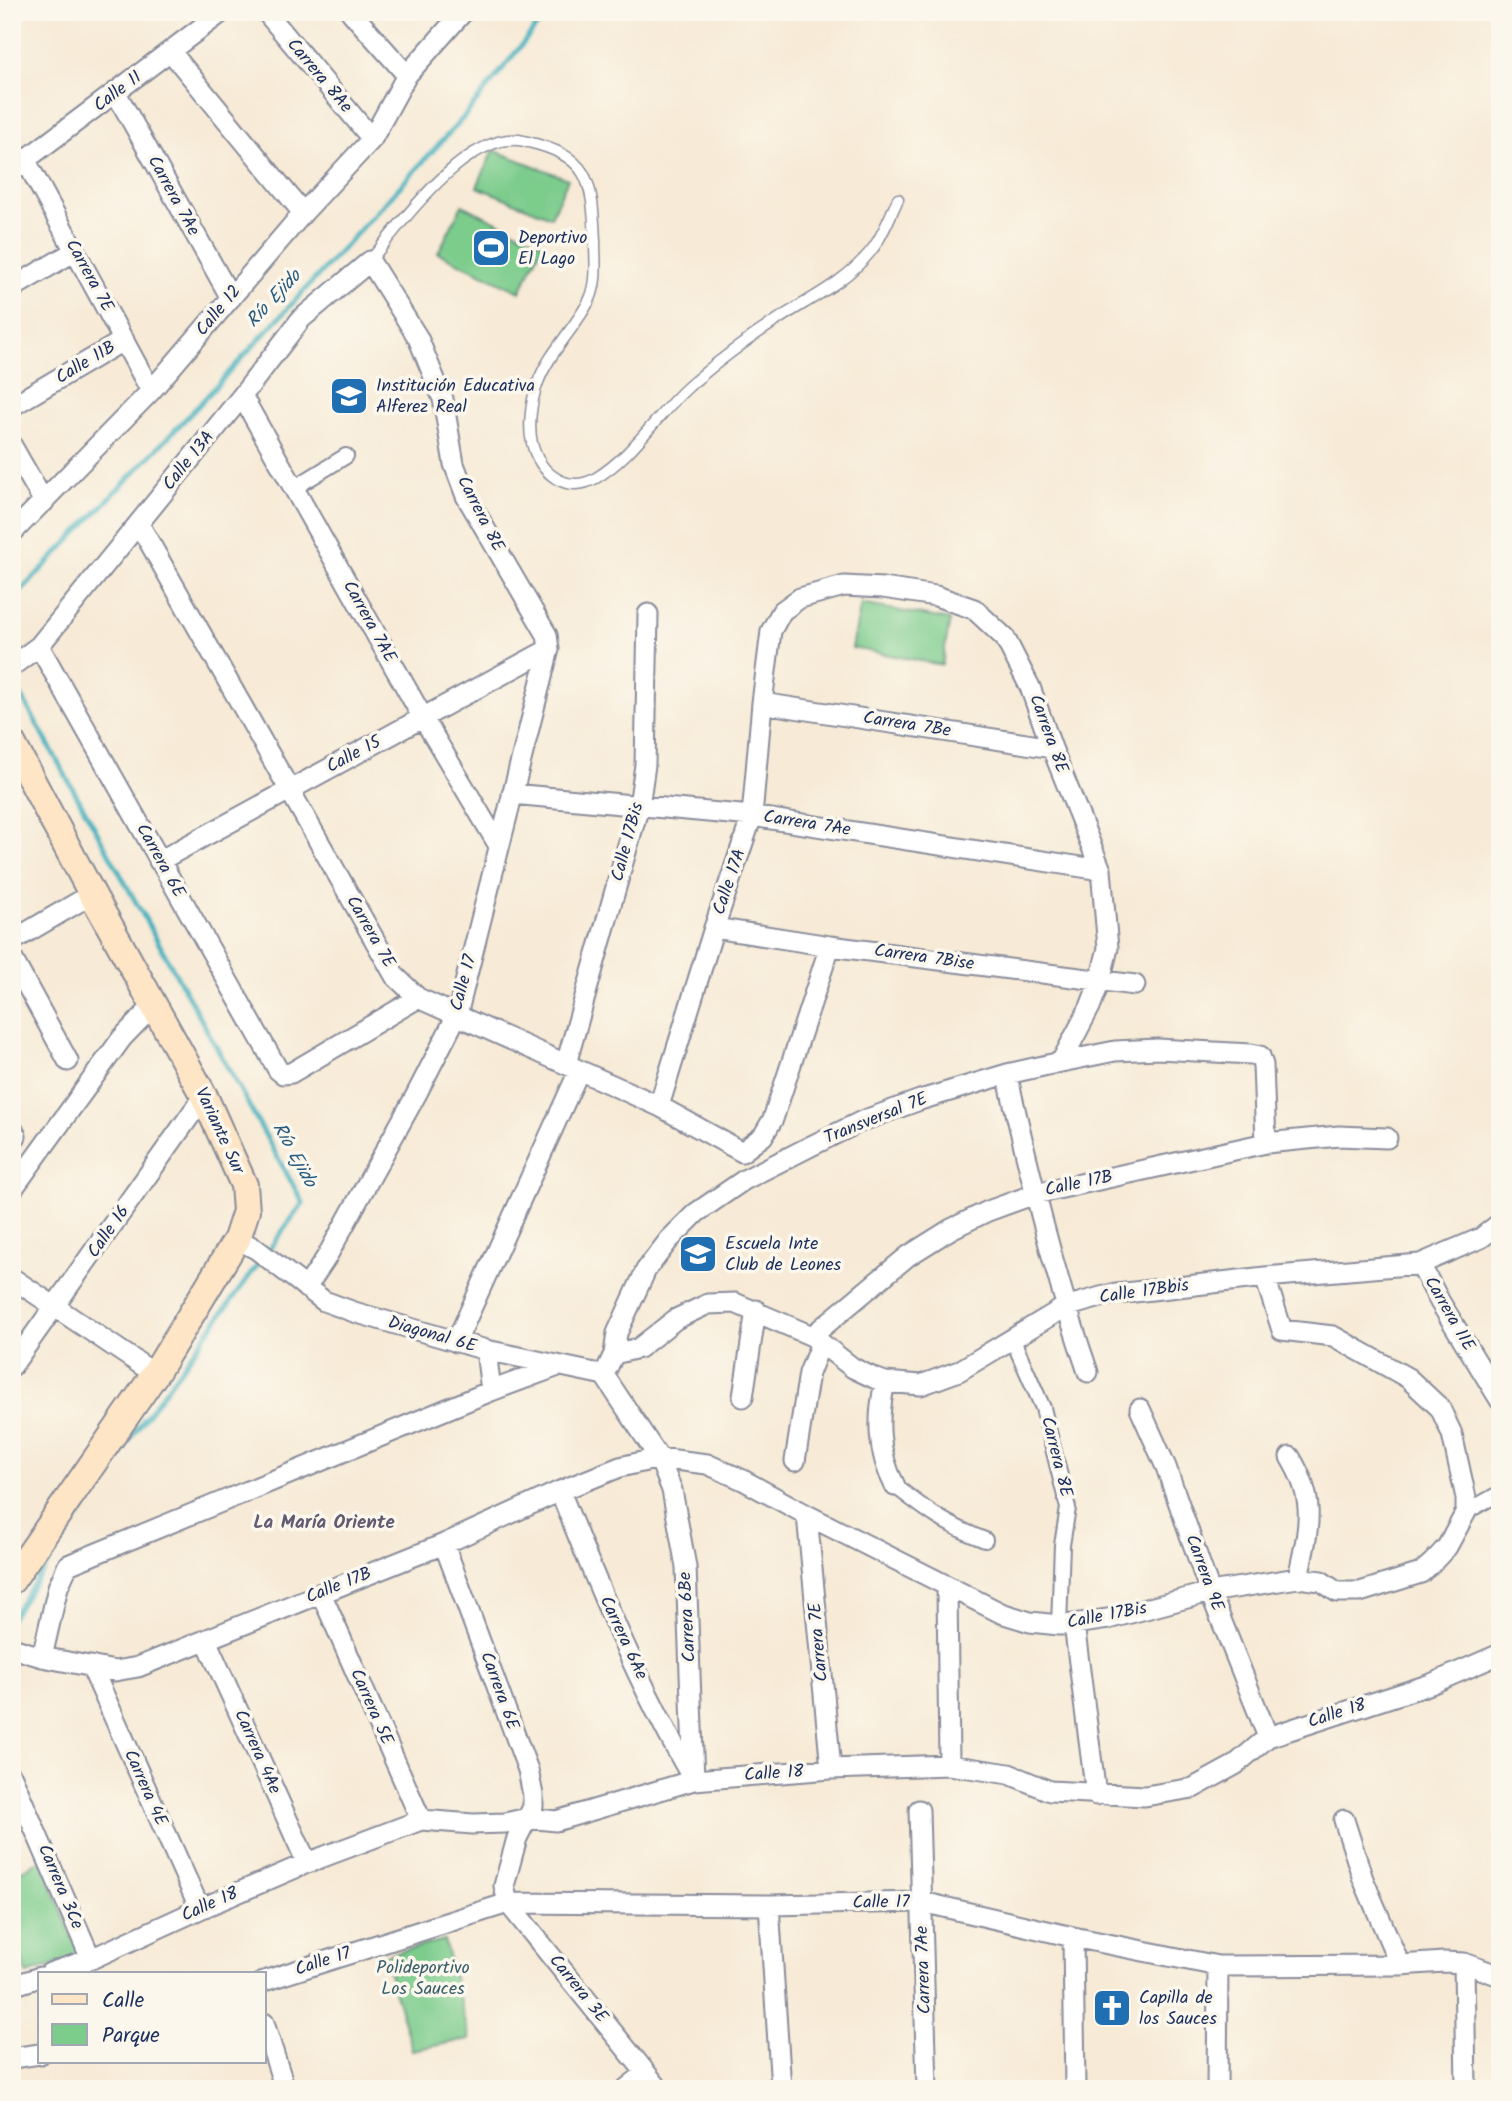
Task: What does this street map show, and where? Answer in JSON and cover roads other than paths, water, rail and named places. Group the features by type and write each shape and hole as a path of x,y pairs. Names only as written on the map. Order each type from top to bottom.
{"main road":[{"name":"Variante Sur","path":"12,743 204,1096 244,1185 247,1244 12,1580"}],"street":[{"name":"Calle 11","path":"19,165 222,12"},
{"name":"Carrera 8Ae","path":"267,12 372,139"},
{"path":"351,12 407,75"},
{"name":"Calle 12","path":"12,533 151,391 303,213 372,139 407,75 463,12"},
{"path":"171,52 303,213"},
{"name":"Carrera 7Ae","path":"116,93 231,298"},
{"name":"Carrera 7E","path":"19,165 75,251 151,391"},
{"path":"12,288 75,251"},
{"name":"Calle 13A","path":"15,664 39,646 242,396 301,319 370,261"},
{"name":"Carrera 8E","path":"370,261 418,338 443,399 454,464 466,496 547,635 549,649"},
{"name":"Calle 11B","path":"12,406 124,340"},
{"name":"Carrera 7AE","path":"242,396 499,846"},
{"path":"12,446 44,502"},
{"path":"294,488 346,456"},
{"name":"Carrera 7E","path":"139,524 395,976 418,998 659,1106 742,1152"},
{"name":"Carrera 8E","path":"782,611 800,598 844,586 883,588 936,596 974,609 1005,638 1030,687 1101,870 1108,948 1090,1007 1061,1062"},
{"name":"Calle 17A","path":"659,1106 752,816 771,631 782,611"},
{"name":"Calle 17Bis","path":"456,1342 573,1068 639,806 645,765 648,614"},
{"name":"Carrera 6E","path":"39,646 278,1070 283,1074 291,1073 418,998"},
{"name":"Calle 15","path":"159,861 549,649"},
{"name":"Calle 17","path":"306,1288 326,1258 416,1096 457,1015 549,649"},
{"name":"Carrera 7Be","path":"762,703 1052,748"},
{"name":"Carrera 7Ae","path":"512,794 752,816 1101,870"},
{"path":"12,941 92,894"},
{"name":"Carrera 7Bise","path":"714,928 830,946 1135,985"},
{"path":"744,1180 742,1152 763,1136 773,1119 830,946"},
{"path":"12,958 68,1061"},
{"path":"12,1190 122,1038 154,1005"},
{"name":"Transversal 7E","path":"604,1375 614,1354 617,1333 646,1270 669,1240 696,1213 744,1180 862,1121 920,1100 1007,1074 1115,1051 1158,1049 1260,1056 1263,1065 1266,1143"},
{"path":"1007,1074 1065,1307 1088,1372"},
{"name":"Calle 16","path":"12,1366 56,1308 204,1096"},
{"name":"Calle 17B","path":"817,1340 919,1249 951,1228 1035,1194 1266,1143 1339,1136 1387,1138"},
{"name":"Calle 17Bbis","path":"614,1354 639,1348 677,1320 708,1304 735,1303 756,1310 817,1340 853,1368 886,1382 921,1385 959,1371 1065,1307 1108,1295 1265,1277 1420,1264 1481,1238 1500,1223"},
{"name":"Diagonal 6E","path":"247,1244 324,1301 486,1350 604,1375"},
{"name":"Carrera 11E","path":"1420,1264 1500,1400"},
{"path":"1265,1277 1282,1330 1333,1336 1408,1378 1440,1408 1452,1434 1466,1498 1466,1512 1500,1493"},
{"path":"12,1278 155,1374"},
{"path":"743,1397 756,1310"},
{"name":"Carrera 8E","path":"1012,1338 1043,1408 1068,1508 1062,1545 1066,1624 1096,1795"},
{"path":"794,1461 817,1340"},
{"path":"486,1350 491,1391"},
{"path":"42,1657 58,1587 68,1565 558,1366"},
{"name":"Carrera 6Be","path":"604,1375 659,1458 672,1490 686,1567 694,1780"},
{"path":"886,1382 880,1408 879,1433 889,1475 895,1486 951,1527 985,1540"},
{"name":"Carrera 9E","path":"1140,1409 1166,1468 1210,1592 1268,1737"},
{"path":"1290,1457 1301,1475 1309,1504 1298,1578"},
{"name":"Calle 17Bis","path":"659,1458 707,1464 1001,1613 1030,1622 1066,1624 1108,1619 1210,1592 1298,1578 1321,1581 1338,1592 1360,1592 1421,1573 1447,1547 1466,1512"},
{"name":"Calle 17B","path":"13,1650 115,1671 138,1667 444,1544 620,1467 659,1458"},
{"name":"Carrera 6Ae","path":"560,1492 600,1590 673,1745 694,1780"},
{"name":"Carrera 7E","path":"807,1515 831,1769"},
{"name":"Carrera 6E","path":"444,1544 527,1770 533,1795 533,1807 517,1838 506,1895"},
{"path":"947,1586 948,1765"},
{"name":"Carrera 5E","path":"321,1593 421,1820"},
{"name":"Carrera 4Ae","path":"206,1640 307,1863"},
{"name":"Calle 18","path":"53,1972 91,1959 307,1863 421,1820 473,1824 505,1823 528,1818 556,1821 694,1780 831,1769 948,1765 1009,1774 1050,1791 1144,1796 1193,1788 1235,1765 1268,1737 1431,1684 1500,1654"},
{"name":"Carrera 4E","path":"91,1666 200,1909"},
{"name":"Carrera 3Ce","path":"12,1777 91,1959"},
{"name":"Carrera 7Ae","path":"919,1810 927,2089"},
{"path":"1344,1820 1363,1879 1400,1965"},
{"name":"Calle 17","path":"266,1980 506,1895 769,1905 922,1902 1073,1937 1218,1966 1464,1963 1500,1976"},
{"name":"Carrera 3E","path":"506,1895 659,2089"},
{"path":"769,1905 781,2089"},
{"path":"1073,1937 1075,2089"},
{"path":"1464,1963 1466,2089"},
{"path":"1217,2089 1218,1966"},
{"path":"12,1986 38,1978"},
{"path":"266,2028 285,2089"},
{"path":"12,2058 38,2054"},
{"path":"626,2089 646,2073"}],"lane":[{"path":"370,261 421,198 452,168 492,144 518,139 549,146 575,162 589,180 594,214 596,274 592,295 556,348 537,386 530,428 540,462 569,485 579,485 596,478 616,462 642,437 675,397 718,362 775,321 832,286 857,265 872,250 898,199"}],"waterway":[{"name":"Río Ejido","path":"12,597 18,594 197,407 464,117 548,12"},
{"name":"Río Ejido","path":"12,679 303,1203 268,1251"},
{"name":"Río Ejido","path":"12,1617 134,1433 262,1259"}],"place":[{"name":"Deportivo El Lago","path":"491,248"},
{"name":"Institución Educativa Alferez Real","path":"349,396"},
{"name":"Escuela Inte Club de Leones","path":"698,1254"},
{"name":"Capilla de los Sauces","path":"1112,2008"}],"district":[{"name":"La María Oriente","path":"324,1523"}],"park label":[{"name":"Polideportivo Los Sauces","path":"423,1978"}]}
